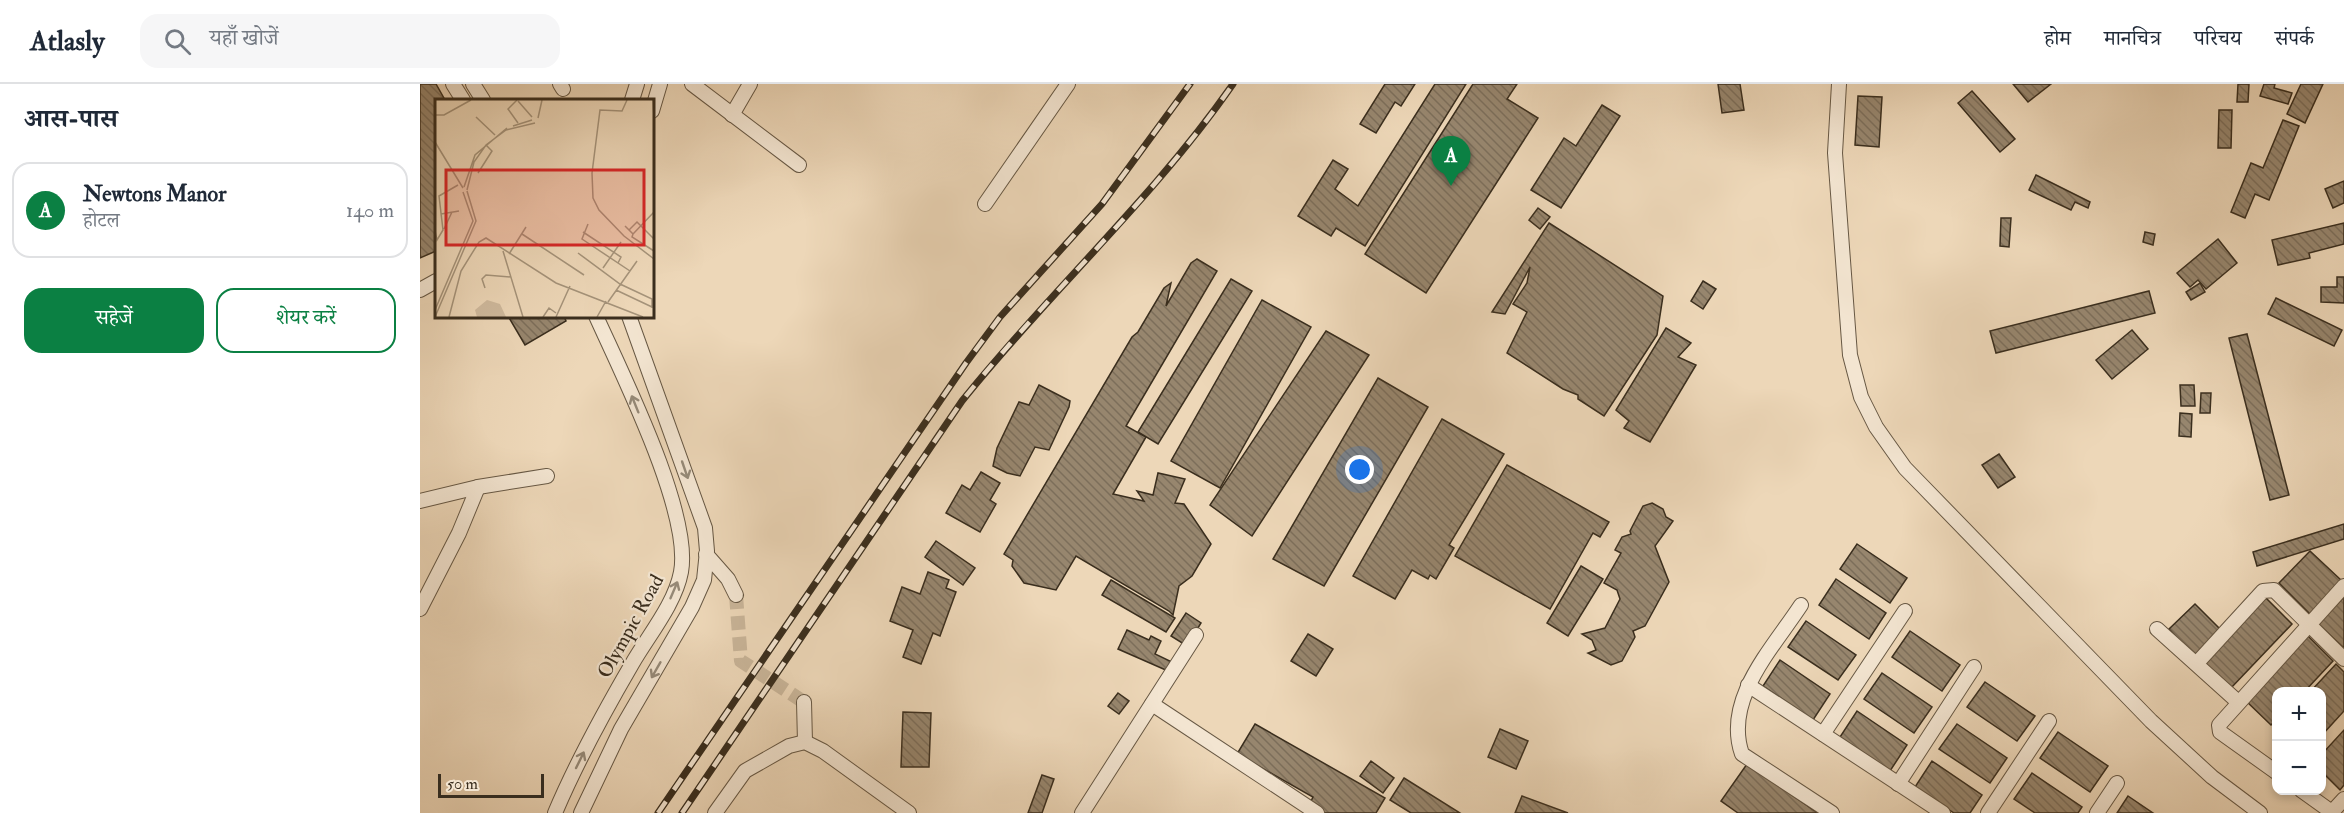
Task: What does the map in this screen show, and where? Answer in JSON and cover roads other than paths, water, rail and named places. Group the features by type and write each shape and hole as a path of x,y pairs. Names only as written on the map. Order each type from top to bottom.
{"street":[{"path":"453,84 462,99"},
{"path":"473,84 482,99"},
{"path":"632,99 637,84"},
{"path":"654,104 660,84"},
{"path":"692,84 799,165"},
{"path":"732,115 750,84"},
{"path":"985,204 1067,84"},
{"path":"1839,84 1835,153 1850,355 1861,397 1876,427 1905,468 2151,721 2212,777 2260,813"},
{"path":"420,290 435,281"},
{"name":"Olympic Road","path":"555,813 600,718 671,597 681,574 682,533 656,458 597,318"},
{"path":"581,813 621,729 692,608 704,580 705,528 631,318"},
{"path":"420,501 478,487 547,476"},
{"path":"420,609 459,533 478,487"},
{"path":"706,554 728,579 736,595"},
{"path":"2272,768 2220,732 2219,724 2344,586"},
{"path":"2197,663 2263,591 2269,589 2274,590 2344,659"},
{"path":"1802,605 1749,685 1738,713 1737,739 1742,754 1832,813"},
{"path":"1823,734 1905,612"},
{"path":"2157,629 2238,701"},
{"path":"1082,813 1196,635"},
{"path":"1898,784 1974,667"},
{"path":"1749,685 1943,813"},
{"path":"804,702 805,742"},
{"path":"1152,704 1317,813"},
{"path":"1988,813 2049,722"},
{"path":"715,813 745,771 796,743 805,742 823,751 909,813"},
{"path":"2097,813 2117,783"},
{"path":"2308,795 2332,813 2344,799"}],"tunnel":[{"path":"736,595 741,661 804,702"}],"railway":[{"path":"658,813 966,363 1000,317 1102,204 1190,84"},
{"path":"682,813 962,401 1169,167 1233,84"}],"place":[{"name":"Newtons Manor","path":"1451,186"}]}
